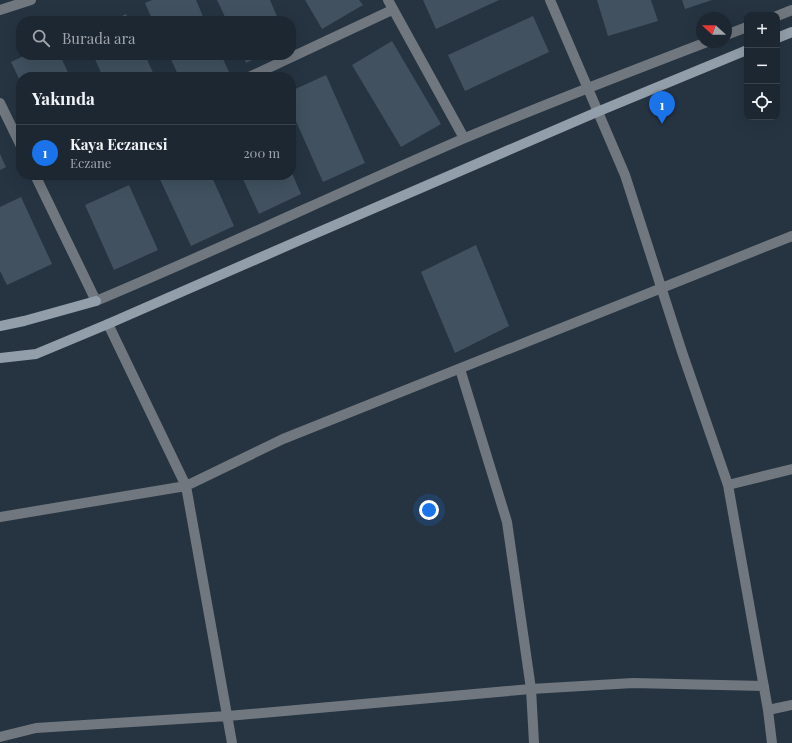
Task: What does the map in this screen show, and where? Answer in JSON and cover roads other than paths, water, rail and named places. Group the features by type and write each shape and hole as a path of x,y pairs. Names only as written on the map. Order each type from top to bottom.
{"street":[{"path":"0,10 31,0"},
{"path":"388,0 392,10 464,138"},
{"path":"550,0 624,175 728,485 764,686 772,743"},
{"path":"296,55 392,10"},
{"path":"780,15 792,10"},
{"path":"732,33 744,28"},
{"path":"780,37 792,32"},
{"path":"0,326 24,321 96,301 188,262 464,138 586,87 696,46"},
{"path":"0,358 36,354 597,112 744,51"},
{"path":"260,72 285,60"},
{"path":"0,103 16,136"},
{"path":"39,180 96,301"},
{"path":"0,517 186,486 283,439 792,236"},
{"path":"108,324 186,486 232,743"},
{"path":"460,368 507,522 531,689 534,743"},
{"path":"728,485 792,470"},
{"path":"0,738 36,728 228,716 531,689 633,683 764,686"},
{"path":"768,710 792,705"}],"place":[{"name":"Kaya Eczanesi","path":"662,124"}]}
